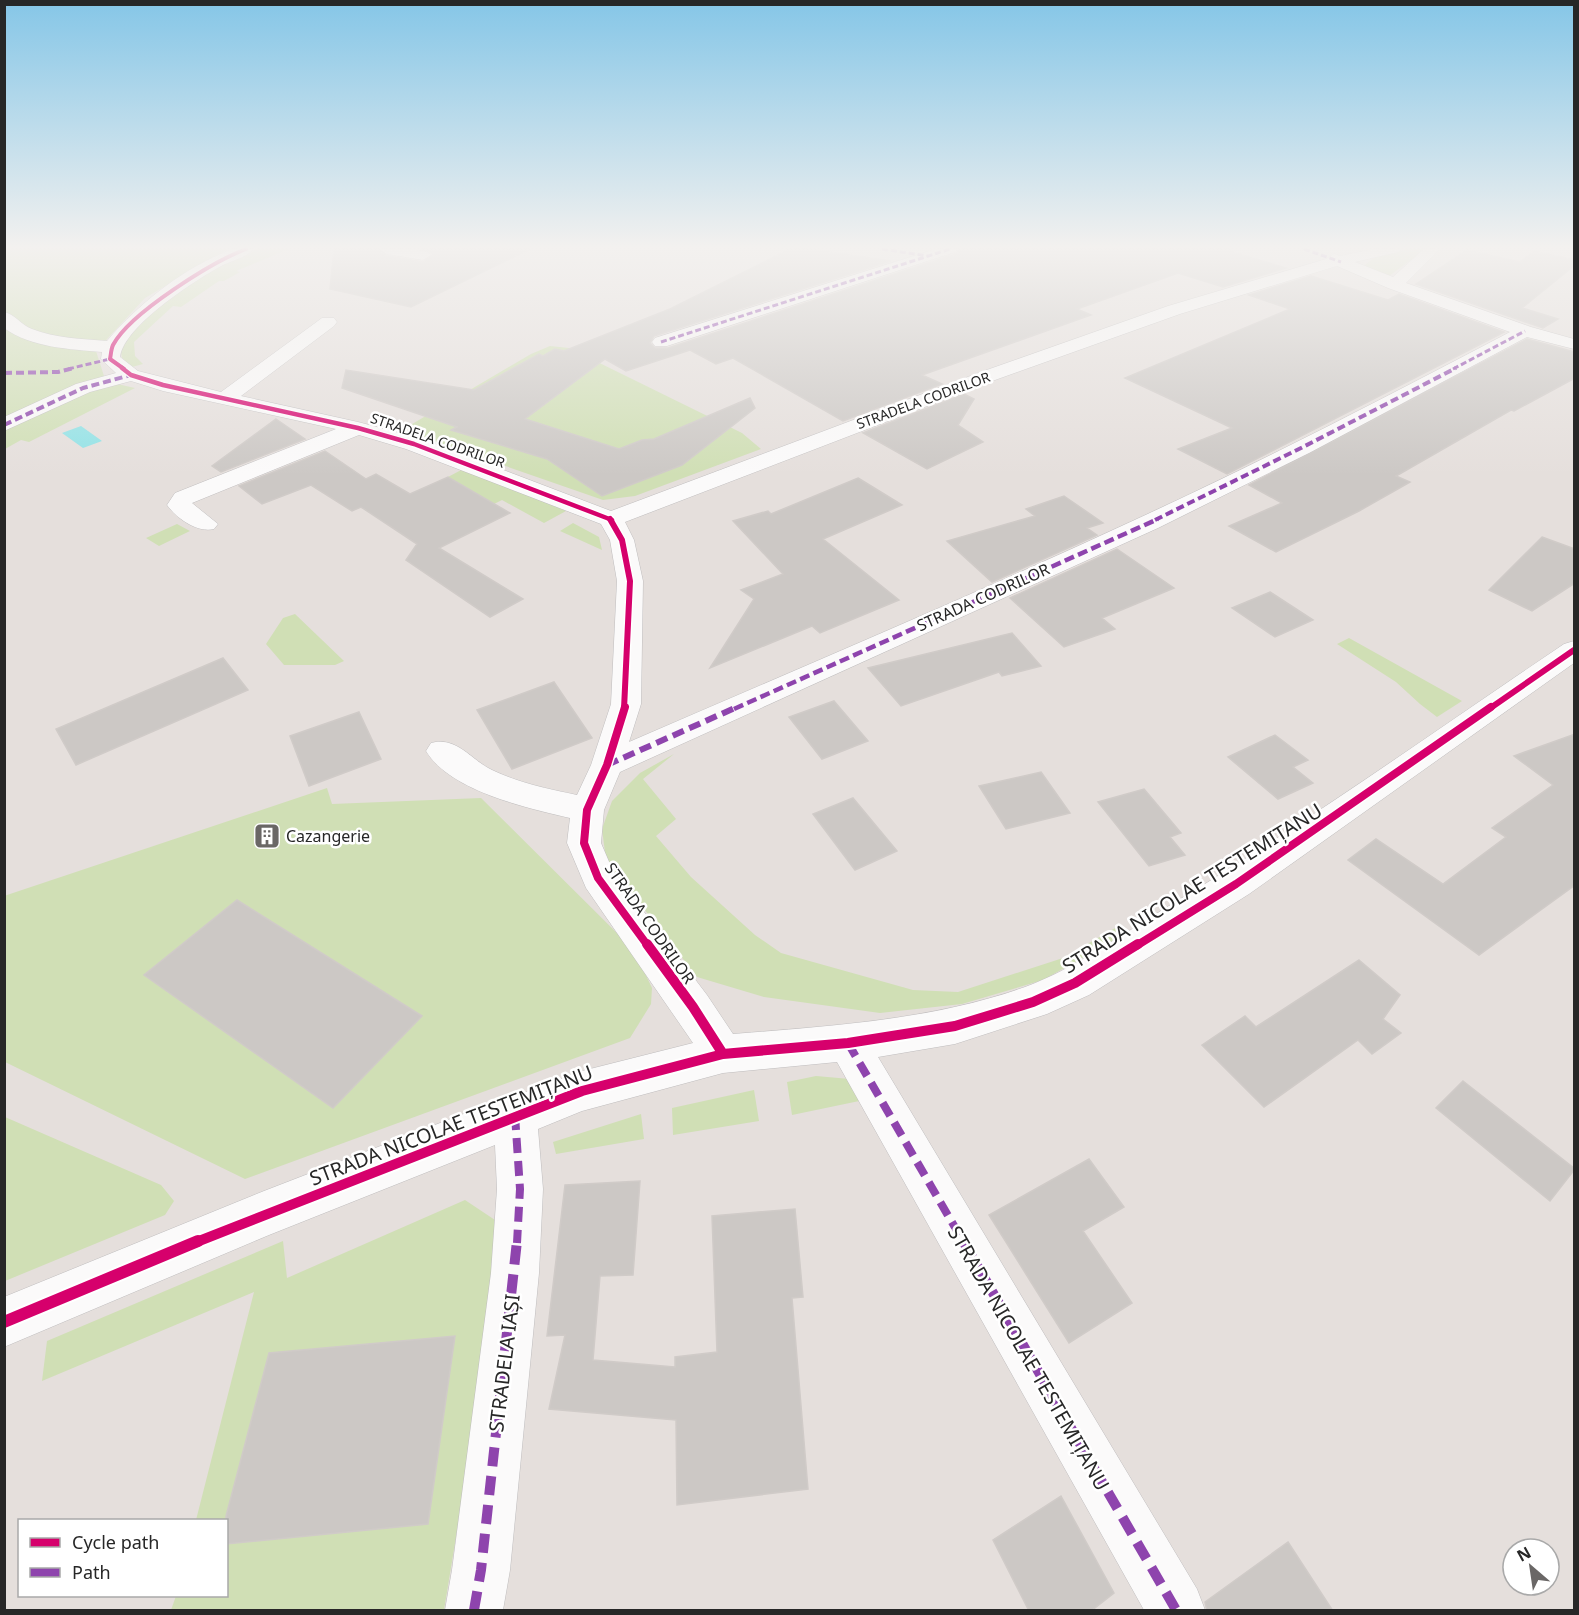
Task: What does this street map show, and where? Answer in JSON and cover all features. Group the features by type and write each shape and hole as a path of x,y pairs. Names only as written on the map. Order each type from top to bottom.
{"street":[{"path":"8,324 28,334 68,343 112,346"},
{"path":"130,375 110,359 112,346 133,324"},
{"path":"224,399 325,324"},
{"path":"661,342 716,324"},
{"name":"STRADELA CODRILOR","path":"4,425 83,388 130,375 224,399 358,428 414,444 611,519 944,392 1134,324"},
{"path":"1506,324 1575,344"},
{"name":"STRADA CODRILOR","path":"723,1054 693,1007 598,878 584,843 587,810 607,765 1124,534 1366,416 1525,331"},
{"name":"STRADELA CODRILOR","path":"206,524 179,505 183,498 358,428"},
{"path":"607,765 626,704 630,581 622,540 611,519"},
{"name":"STRADA NICOLAE TESTEMIȚANU","path":"4,1322 264,1214 582,1091 723,1054 848,1043 956,1026 1033,1002 1075,983 1236,884 1575,650"},
{"path":"442,751 479,778 519,794 587,810"},
{"name":"STRADA NICOLAE TESTEMIȚANU","path":"848,1043 1176,1611"},
{"name":"STRADELA IAȘI","path":"474,1611 515,1273 520,1190 515,1115"}],"green space":[{"path":"4,324 121,324 96,351 104,376 5,420"},
{"path":"140,324 153,324 134,342 135,356 143,364 132,367 122,358 120,347"},
{"path":"550,346 569,348 742,433 761,449 635,496 603,500 402,430 531,354"},
{"path":"113,383 135,388 29,442 21,440 5,449 5,429 90,388"},
{"path":"463,469 566,511 544,523 502,500 494,504 448,477"},
{"path":"573,523 599,537 602,550 560,531"},
{"path":"177,524 190,531 159,546 146,538"},
{"path":"295,614 344,661 335,665 284,665 266,644 283,618"},
{"path":"1349,638 1462,701 1437,717 1396,682 1337,644"},
{"path":"674,754 643,779 676,819 656,836 691,877 755,935 781,953 913,990 958,992 1063,958 1117,927 1123,935 1043,980 962,1004 880,1013 764,997 697,977 606,860 602,829 612,801 640,773"},
{"path":"327,788 332,804 481,798 634,950 652,988 651,1004 630,1038 245,1179 5,1062 4,896"},
{"path":"816,1076 850,1079 864,1100 792,1115 787,1082"},
{"path":"754,1090 759,1121 673,1135 672,1108"},
{"path":"641,1114 644,1139 556,1154 553,1142"},
{"path":"5,1117 161,1185 174,1201 165,1215 5,1281"},
{"path":"465,1200 504,1226 488,1343 444,1610 171,1610 176,1597 228,1597 228,1519 196,1519 254,1292 42,1381 47,1341 283,1241 287,1278"}],"water":[{"path":"81,426 102,441 83,448 62,433"}],"building":[{"path":"631,324 691,324 654,336 650,343 655,348 668,348 740,324 1065,324 922,375 942,384 843,421 733,358 716,364 690,350 626,371 605,359 525,419 619,449 642,440 654,439 750,398 755,408 682,465 602,496 547,459 451,430 457,427 342,388 346,370 474,390 539,354 543,356 555,349 564,351"},
{"path":"1253,324 1483,324 1504,332 1227,474 1178,449 1232,428 1125,378"},
{"path":"1533,324 1549,324 1543,328"},
{"path":"1527,339 1575,352 1575,378 1514,411 1511,410 1396,476 1410,482 1359,511 1276,552 1229,526 1282,503 1249,485"},
{"path":"964,394 974,399 958,425 983,442 927,469 863,433"},
{"path":"276,419 305,439 221,472 212,466"},
{"path":"325,451 366,479 376,474 410,494 448,477 510,513 439,548 523,599 490,617 406,560 417,544 361,507 352,511 311,485 262,504 239,486"},
{"path":"858,478 902,505 823,539 899,600 820,633 812,626 710,668 754,599 741,590 783,574 733,521 768,511 771,514"},
{"path":"1064,496 1103,523 1087,528 1097,535 992,582 947,541 1035,516 1026,509"},
{"path":"1542,537 1575,549 1575,583 1532,611 1489,590"},
{"path":"1117,549 1174,588 1102,618 1115,629 1064,647 1010,598"},
{"path":"1270,592 1313,620 1275,637 1232,608"},
{"path":"1012,633 1041,666 1002,676 999,672 901,706 868,668"},
{"path":"223,658 248,690 76,765 56,729"},
{"path":"554,682 592,738 512,769 477,710"},
{"path":"834,701 868,741 822,759 789,717"},
{"path":"359,712 381,759 309,786 290,736"},
{"path":"1575,734 1575,885 1479,955 1348,860 1376,839 1443,884 1506,837 1492,828 1553,785 1514,756"},
{"path":"1275,735 1308,760 1293,767 1313,783 1278,799 1228,757"},
{"path":"1041,772 1070,813 1006,829 979,786"},
{"path":"1144,789 1181,833 1170,837 1185,855 1149,866 1098,802"},
{"path":"853,798 897,851 855,870 813,814"},
{"path":"237,900 422,1016 333,1108 144,975"},
{"path":"1359,960 1400,995 1383,1019 1401,1033 1372,1054 1358,1040 1264,1107 1202,1045 1245,1016 1256,1027"},
{"path":"1463,1081 1575,1169 1550,1201 1436,1108"},
{"path":"1089,1159 1124,1207 1083,1231 1132,1303 1069,1343 989,1215"},
{"path":"640,1181 633,1275 600,1276 593,1360 675,1367 675,1357 717,1352 712,1216 795,1209 803,1297 792,1298 808,1489 677,1505 676,1420 549,1409 565,1335 547,1336 565,1185"},
{"path":"455,1336 428,1524 228,1544 226,1516 269,1353"},
{"path":"1061,1496 1114,1593 1091,1611 1029,1611 993,1540"},
{"path":"1288,1542 1333,1611 1207,1611 1205,1602"}],"marked path":[{"path":"661,342 716,324"},
{"path":"607,765 1150,523 1301,448 1525,331"},
{"path":"4,373 58,372 110,359"},
{"path":"4,425 83,388 131,375"},
{"path":"848,1043 1176,1610"},
{"path":"474,1610 481,1570 515,1273 520,1189 515,1115"}],"cycle path":[{"path":"132,324 113,345 110,359 131,375 163,385 358,428 414,444 611,519 622,540 630,581 626,704 607,765 587,810 584,843 598,878 693,1007 723,1054"},
{"path":"4,1322 264,1214 582,1091 723,1054 848,1043 955,1026 1033,1002 1075,983 1236,884 1574,650"}],"place":[{"name":"Cazangerie","path":"267,836"}]}
